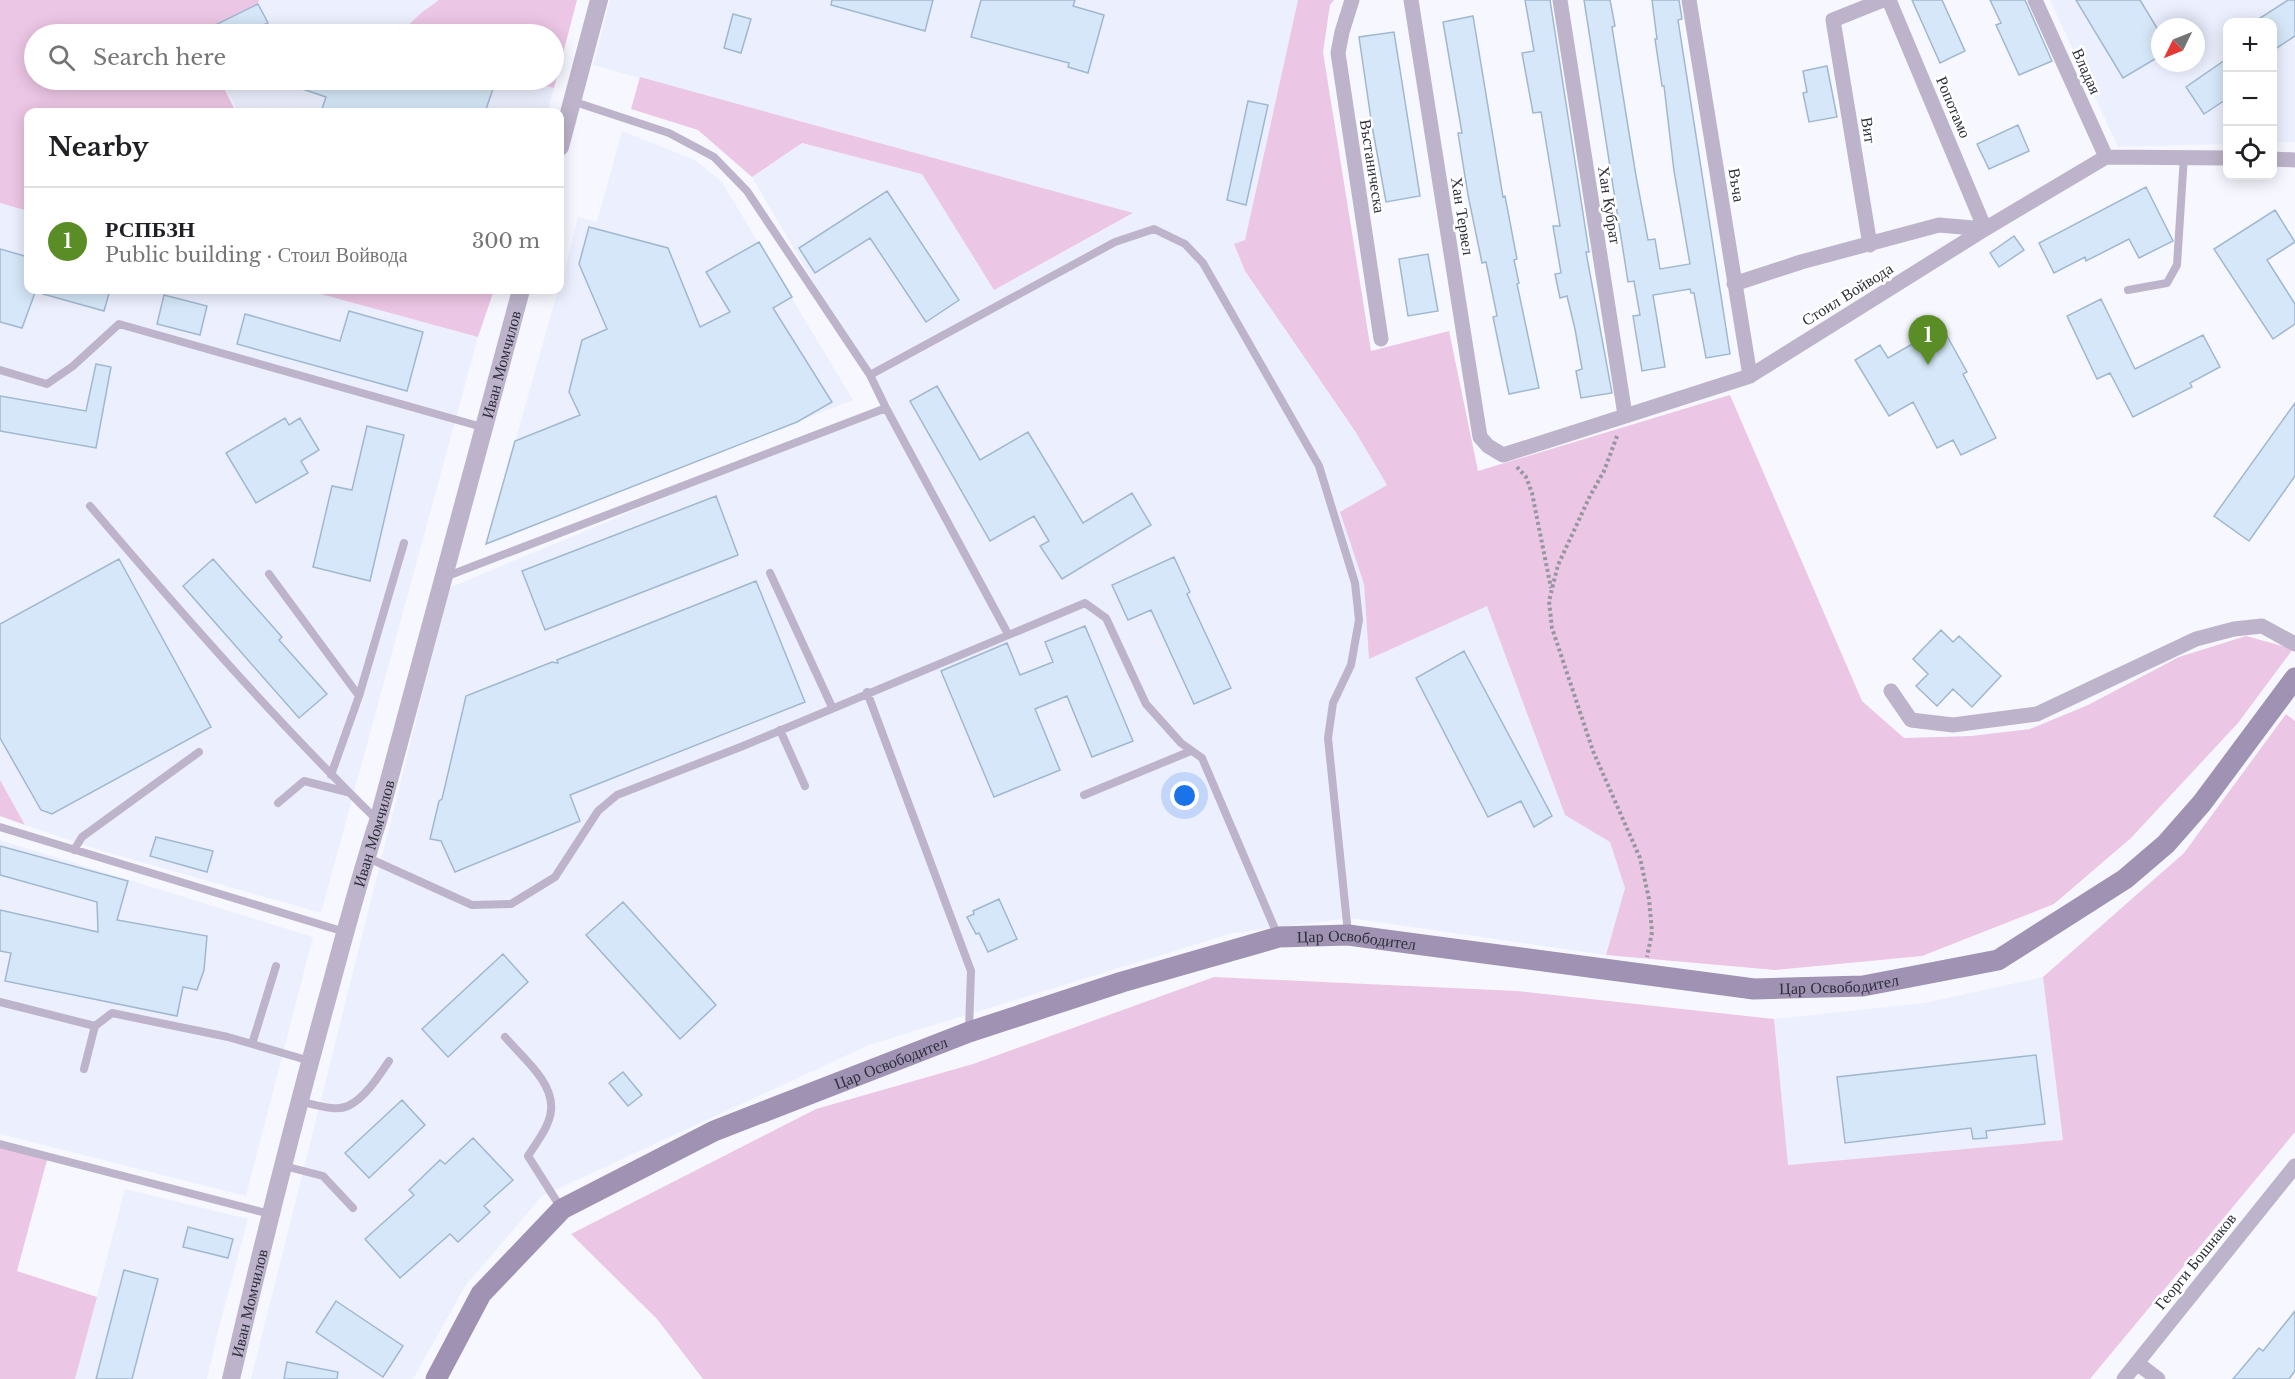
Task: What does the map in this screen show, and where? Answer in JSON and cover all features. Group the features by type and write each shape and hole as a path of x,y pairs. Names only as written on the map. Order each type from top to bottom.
{"main road":[{"name":"Цар Освободител","path":"436,1379 481,1294 562,1209 714,1131 969,1032 1122,982 1279,937 1348,935 1754,989 1863,986 1998,960 2125,879 2166,844 2202,803 2295,678"}],"street":[{"path":"564,132 599,0"},
{"name":"Въстаническа","path":"1352,0 1338,54 1381,339"},
{"name":"Хан Тервел","path":"1411,0 1480,437 1488,446 1503,455"},
{"name":"Хан Кубрат","path":"1560,0 1625,415"},
{"name":"Въча","path":"1689,0 1749,376"},
{"name":"Вит","path":"1870,245 1833,20 1883,0"},
{"name":"Ропотамо","path":"1889,0 1985,229"},
{"name":"Владая","path":"2035,0 2106,157"},
{"path":"2106,157 2223,158"},
{"name":"Стоил Войвода","path":"1503,455 1749,376 1985,229 2106,157"},
{"path":"2277,159 2295,160"},
{"path":"1734,284 1802,262 1939,225 1985,229"},
{"name":"Иван Момчилов","path":"231,1379 270,1214 310,1061 378,821 520,294"},
{"path":"1891,691 1911,720 1953,725 2037,714 2196,639 2234,629 2262,626 2295,644"},
{"name":"Георги Бошнаков","path":"2124,1379 2295,1166"},
{"path":"2137,1363 2158,1379"}],"lane":[{"path":"572,101 669,133 714,158 747,191 870,375 1008,634"},
{"path":"2128,291 2167,284 2177,265 2184,156"},
{"path":"870,375 1115,242 1154,229 1185,244 1203,263 1319,466 1354,583 1359,620 1351,665 1333,703 1328,738 1348,935"},
{"path":"0,370 47,384 74,366 119,324 484,428"},
{"path":"444,577 886,408"},
{"path":"90,506 207,642 331,775 378,821"},
{"path":"331,775 359,696 404,543"},
{"path":"770,573 832,708"},
{"path":"269,574 359,696"},
{"path":"366,857 472,905 511,904 555,877 598,811 617,795 1085,603 1106,618 1146,704 1181,743 1202,758 1279,937"},
{"path":"867,692 971,971 969,1032"},
{"path":"780,730 805,786"},
{"path":"1084,795 1191,751"},
{"path":"74,850 82,837 199,752"},
{"path":"278,803 304,782 349,792"},
{"path":"0,827 345,932"},
{"path":"252,1044 276,966"},
{"path":"0,1002 95,1026"},
{"path":"84,1070 95,1026 112,1013 228,1037 310,1061"},
{"path":"505,1037 549,1089 552,1111 542,1135 528,1156 562,1209"},
{"path":"300,1101 330,1107 346,1107 379,1076 389,1061"},
{"path":"0,1144 270,1214"},
{"path":"283,1166 323,1176 353,1208"}],"path":[{"path":"1625,415 1604,471 1558,565 1549,601 1552,628 1589,740 1640,858 1649,899 1652,932 1643,975"},
{"path":"1503,455 1526,477 1532,493 1552,592"}],"shaded area":[{"path":"0,0 259,0 258,4 219,24 24,24 24,90 225,90 234,108 24,108 24,210 0,203"},
{"path":"259,0 439,0 409,24 219,24 258,4"},
{"path":"439,0 577,0 564,50 564,24 409,24"},
{"path":"610,0 1298,0 1245,240 1234,245 1245,271 1355,431 1387,485 1340,512 1364,584 1369,658 1487,605 1565,815 1610,841 1625,888 1606,955 1350,918 1233,933 869,1045 542,1196 465,1286 413,1379 251,1379 449,588 885,405 752,177 802,143 922,174 994,289 1133,214 593,65"},
{"path":"1298,0 1334,0 1330,5 1323,52 1371,351 1449,331 1478,471 1730,395 1862,701 1904,738 1971,736 2030,729 2088,705 2179,657 2246,636 2293,649 2238,723 2131,838 2054,904 1922,956 1775,970 1606,955 1625,888 1610,842 1565,815 1487,606 1369,659 1364,584 1340,512 1387,485 1355,431 1245,271 1234,244 1245,240"},
{"path":"2050,0 2295,0 2295,142 2277,142 2277,18 2223,18 2223,144 2118,147"},
{"path":"640,77 1133,213 994,290 922,174 802,143 752,177 698,130 631,109"},
{"path":"226,90 553,90 548,108 236,108"},
{"path":"622,131 695,160 722,182 853,400 486,544 557,294 564,294 564,274 578,217 597,222"},
{"path":"0,203 24,210 24,294 321,294 478,337 321,913 102,851 25,825 0,780"},
{"path":"321,294 493,294 478,337"},
{"path":"2286,714 2295,721 2295,1132 2090,1379 703,1379 657,1319 571,1234 816,1109 973,1064 1214,977 1517,991 1774,1019 1788,1165 2063,1140 2043,977 2184,853"},
{"path":"0,780 25,825 0,816"},
{"path":"0,840 313,937 246,1196 0,1134"},
{"path":"2043,977 2063,1140 1787,1165 1774,1019 1924,1003"},
{"path":"0,1147 47,1160 17,1271 97,1297 75,1379 0,1379"},
{"path":"125,1189 248,1219 207,1379 75,1379"}],"building":[{"path":"832,0 933,0 925,31 831,5"},
{"path":"981,0 1075,0 1073,6 1104,15 1088,73 1068,67 1069,63 971,37"},
{"path":"1525,0 1550,0 1589,252 1586,252 1612,393 1581,398 1576,371 1582,369 1575,329 1567,296 1560,298 1555,274 1561,273 1553,226 1560,226 1541,112 1533,113 1522,53 1534,51"},
{"path":"1584,0 1610,0 1615,26 1612,27 1636,176 1648,240 1655,239 1660,269 1690,264 1655,39 1657,39 1652,0 1679,0 1682,19 1678,20 1730,354 1706,358 1694,293 1691,293 1690,289 1653,295 1665,367 1642,371 1633,316 1640,315 1634,281 1628,282"},
{"path":"1912,0 1942,0 1965,51 1940,63"},
{"path":"1990,0 2025,0 2052,61 2019,75 1996,25 2001,23"},
{"path":"2076,0 2140,0 2151,18 2151,61 2123,78"},
{"path":"2288,0 2295,0 2295,36 2277,48 2277,18 2260,18"},
{"path":"258,4 268,23 266,24 217,24"},
{"path":"733,14 751,19 741,53 724,48"},
{"path":"1473,16 1503,197 1505,196 1517,259 1514,260 1519,283 1517,284 1539,388 1509,394 1493,317 1497,316 1486,262 1482,263 1468,195 1458,133 1462,133 1443,22"},
{"path":"1394,32 1420,196 1386,202 1359,37"},
{"path":"2223,61 2223,101 2204,114 2186,87"},
{"path":"1827,66 1837,117 1809,122 1803,93 1807,92 1803,71"},
{"path":"305,90 493,90 486,108 322,108 326,97"},
{"path":"1248,101 1268,105 1246,205 1227,200"},
{"path":"2018,125 2029,151 1989,169 1977,144"},
{"path":"2146,187 2173,241 2139,258 2129,239 2086,261 2085,257 2054,273 2039,243"},
{"path":"887,191 959,300 926,322 870,238 815,273 799,248"},
{"path":"2275,210 2295,242 2267,260 2295,304 2295,324 2273,339 2214,249"},
{"path":"589,227 668,248 700,327 730,312 706,272 759,242 792,297 773,308 832,402 797,422 486,544 515,441 580,415 569,392 582,340 607,329 579,264"},
{"path":"2014,236 2024,250 1999,267 1990,253"},
{"path":"0,249 24,256 24,294 35,294 22,328 0,322"},
{"path":"1428,254 1438,311 1408,316 1399,259"},
{"path":"43,294 109,294 104,311"},
{"path":"164,295 207,306 200,335 157,324"},
{"path":"2101,299 2135,369 2203,335 2220,367 2190,383 2192,387 2133,417 2110,373 2097,379 2067,316"},
{"path":"349,311 423,332 407,391 237,344 245,314 340,341"},
{"path":"1942,327 1967,372 1963,374 1996,438 1961,455 1953,440 1937,448 1913,402 1889,416 1855,360 1880,345 1888,358"},
{"path":"96,364 111,367 96,448 0,431 0,396 86,411"},
{"path":"937,386 980,460 1028,432 1083,523 1132,493 1151,525 1062,579 1040,546 1049,541 1034,516 990,541 910,401"},
{"path":"2295,403 2295,476 2249,541 2214,516"},
{"path":"285,418 289,425 300,418 319,450 301,461 308,473 256,503 226,453"},
{"path":"367,426 404,435 370,581 313,567 332,486 352,490"},
{"path":"716,496 738,555 545,630 522,571"},
{"path":"1174,557 1190,592 1187,594 1231,688 1194,704 1151,610 1128,620 1112,585"},
{"path":"119,559 211,727 52,814 41,810 0,738 0,624"},
{"path":"213,559 282,637 279,640 327,694 299,718 183,586"},
{"path":"756,581 805,702 570,795 580,821 455,872 441,841 430,839 439,801 442,799 466,696 552,662 558,663 557,660"},
{"path":"1085,626 1133,741 1092,757 1067,696 1035,709 1060,770 994,797 941,671 1007,643 1020,675 1053,662 1045,642"},
{"path":"1941,630 1953,642 1959,636 2001,676 1972,707 1953,689 1937,706 1916,686 1928,674 1913,659"},
{"path":"1464,651 1552,816 1534,827 1521,801 1488,817 1416,678"},
{"path":"156,837 213,851 207,872 150,856"},
{"path":"0,846 128,881 117,920 207,936 204,970 197,990 183,987 177,1016 5,981 11,953 0,951 0,910 98,932 97,902 0,875"},
{"path":"999,899 1017,939 988,952 979,933 976,934 967,917 974,914 973,911"},
{"path":"623,902 716,1005 680,1039 586,935"},
{"path":"503,954 528,982 448,1057 422,1029"},
{"path":"2036,1055 2045,1124 1986,1131 1987,1138 1973,1139 1971,1128 1845,1143 1837,1077"},
{"path":"623,1072 642,1095 628,1106 609,1083"},
{"path":"402,1100 425,1125 369,1178 345,1153"},
{"path":"473,1138 513,1180 484,1206 490,1212 458,1242 450,1234 400,1278 365,1239 414,1195 409,1190 440,1160 445,1164"},
{"path":"188,1227 233,1239 228,1258 183,1247"},
{"path":"124,1270 158,1279 132,1379 96,1379"},
{"path":"336,1301 403,1346 383,1377 316,1332"},
{"path":"2295,1311 2295,1371 2289,1379 2233,1379 2259,1348 2263,1351"},
{"path":"287,1362 338,1372 337,1379 284,1379"}],"place":[{"name":"РСПБЗН","path":"1928,365"}]}
